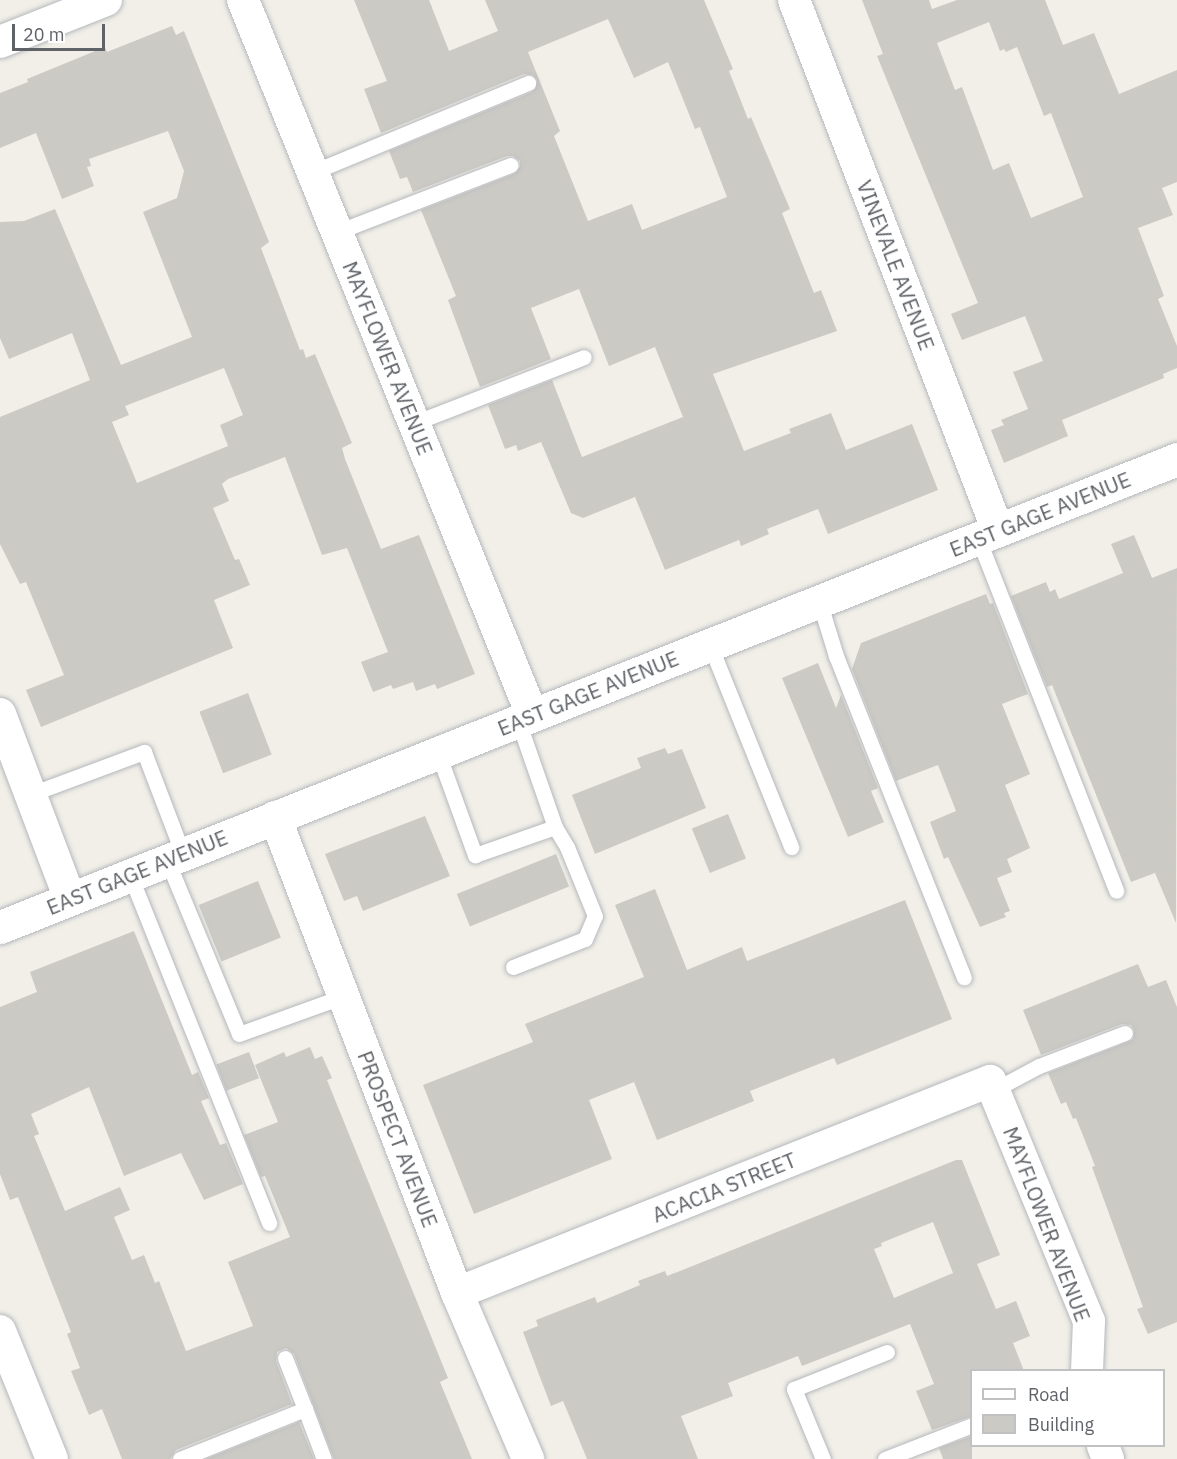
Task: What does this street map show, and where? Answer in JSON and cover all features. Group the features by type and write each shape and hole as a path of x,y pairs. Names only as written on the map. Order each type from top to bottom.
{"main road":[{"name":"EAST GAGE AVENUE","path":"0,927 1177,459"}],"street":[{"path":"0,42 106,0"},
{"name":"MAYFLOWER AVENUE","path":"243,0 414,423 525,718"},
{"name":"VINEVALE AVENUE","path":"794,0 988,534"},
{"path":"4,734 31,794 70,899"},
{"name":"PROSPECT AVENUE","path":"275,817 457,1293 528,1459"},
{"name":"MAYFLOWER AVENUE","path":"992,1085 1089,1321 1087,1369"},
{"name":"ACACIA STREET","path":"457,1293 992,1085"},
{"path":"0,1330 52,1459"}],"lane":[{"path":"313,172 528,82"},
{"path":"337,232 511,165"},
{"path":"414,423 584,357"},
{"path":"988,534 1116,891"},
{"path":"819,601 836,657 964,977"},
{"path":"710,645 791,847"},
{"path":"513,967 585,939 595,916 567,847 555,826 525,718"},
{"path":"31,794 144,752 175,857 239,1034 344,996"},
{"path":"438,753 475,855 555,826"},
{"path":"130,875 268,1223"},
{"path":"992,1085 1125,1033"},
{"path":"823,1459 794,1389 887,1352"},
{"path":"285,1358 324,1459"},
{"path":"180,1459 305,1410"},
{"path":"885,1459 970,1426"}],"building":[{"path":"354,0 429,0 449,51 498,31 485,0 704,0 733,69 729,71 748,119 751,117 790,209 782,213 814,293 821,290 837,331 713,374 744,451 791,433 789,429 831,413 846,450 912,424 938,490 828,534 818,509 767,529 769,534 741,546 739,540 665,570 635,497 583,518 571,513 541,442 518,451 516,445 505,449 488,405 552,380 582,457 683,417 655,347 609,366 579,289 531,308 551,359 480,387 448,300 456,296 421,210 514,174 520,167 520,161 513,156 507,156 413,192 407,177 400,179 389,151 532,92 536,88 537,80 533,75 524,74 381,133 364,89 387,81","holes":["608,19 634,78 668,62 695,129 700,127 727,197 642,230 632,204 588,221 554,136 560,131 528,52"]},
{"path":"862,0 929,0 932,9 957,0 1045,0 1063,45 1094,33 1119,94 1177,70 1177,182 1162,188 1173,215 1138,228 1164,296 1158,299 1177,346 1177,368 1163,374 1164,378 1062,420 1068,436 1004,463 991,430 1004,425 1001,420 1028,409 1013,372 1043,361 1025,316 962,340 951,314 978,303 877,56 883,54","holes":["989,22 1000,51 1004,49 1006,52 1017,47 1044,116 1051,113 1083,197 1031,218 1009,163 993,170 962,87 955,90 937,43"]},
{"path":"172,26 176,35 184,31 269,242 261,248 300,350 303,349 306,358 315,354 352,443 342,448 345,459 381,549 419,535 475,674 437,689 435,684 416,691 413,682 393,689 391,685 373,692 361,662 388,652 347,548 322,555 285,457 228,479 222,484 229,501 213,508 235,560 239,559 250,585 214,600 233,648 41,727 26,690 64,675 26,582 20,584 0,544 0,417 90,380 72,333 9,359 0,338 0,222 24,221 55,209 121,365 192,337 143,212 177,198 184,171 168,131 89,159 91,166 87,167 94,186 62,199 36,133 0,148 0,93 28,82 27,79 105,47 107,52","holes":["224,368 243,415 220,425 228,446 137,483 112,422 129,415 125,406"]},
{"path":"1134,535 1152,578 1177,568 1176,923 1155,873 1131,882 1052,685 1047,687 1011,596 1046,582 1050,592 1055,589 1059,599 1123,573 1111,544"},
{"path":"986,594 990,604 993,603 1028,694 1002,704 1030,774 1005,785 1030,848 1007,859 1012,872 997,878 1010,911 1004,913 1006,917 980,927 948,857 944,859 930,822 956,811 938,765 896,781 852,669 861,643"},
{"path":"818,663 836,708 841,695 878,788 871,791 884,822 848,837 782,678"},
{"path":"248,693 272,755 223,773 199,712"},
{"path":"665,748 668,754 682,749 706,808 595,854 572,795 641,768 637,758"},
{"path":"728,814 746,859 710,873 692,829"},
{"path":"425,816 450,876 363,911 357,896 344,901 325,854"},
{"path":"556,854 569,886 470,927 457,894"},
{"path":"258,881 281,938 222,962 199,905"},
{"path":"655,889 687,970 742,947 747,961 905,900 952,1019 837,1065 834,1058 750,1091 754,1101 657,1140 634,1082 589,1100 612,1159 474,1214 423,1085 533,1042 525,1024 644,977 615,905"},
{"path":"134,931 192,1075 198,1072 209,1098 201,1101 220,1145 226,1143 243,1184 204,1200 181,1153 124,1176 89,1087 31,1114 39,1134 34,1136 65,1211 120,1187 130,1210 114,1217 132,1260 144,1255 155,1283 159,1281 186,1351 253,1326 228,1262 290,1237 265,1176 261,1177 244,1135 278,1122 255,1065 284,1052 286,1057 310,1047 315,1059 322,1056 332,1078 327,1080 448,1378 440,1382 472,1459 334,1459 294,1354 286,1348 277,1352 276,1361 292,1404 176,1450 170,1459 122,1459 102,1409 89,1415 71,1371 80,1368 67,1334 71,1332 18,1197 10,1200 0,1174 0,1007 37,992 30,972"},
{"path":"1138,964 1148,987 1166,980 1177,1007 1177,1322 1148,1334 1137,1309 1143,1307 1092,1167 1095,1166 1076,1118 1073,1119 1066,1102 1061,1104 1048,1073 1128,1042 1133,1039 1134,1030 1131,1025 1122,1024 1041,1055 1023,1010"},
{"path":"249,1052 259,1078 226,1091 216,1065"},
{"path":"956,1160 962,1160 1000,1255 977,1264 996,1309 1016,1301 1030,1336 1013,1343 1023,1369 970,1369 970,1417 932,1430 916,1391 934,1384 910,1324 802,1366 798,1356 728,1383 733,1396 681,1416 698,1459 587,1459 563,1401 551,1406 523,1332 538,1326 536,1320 595,1297 597,1303 640,1285 638,1281 665,1271 667,1276","holes":["933,1222 953,1273 894,1298 874,1249 882,1246 881,1243"]},
{"path":"299,1422 314,1459 206,1459"},
{"path":"970,1437 972,1459 943,1459 939,1448"}]}
